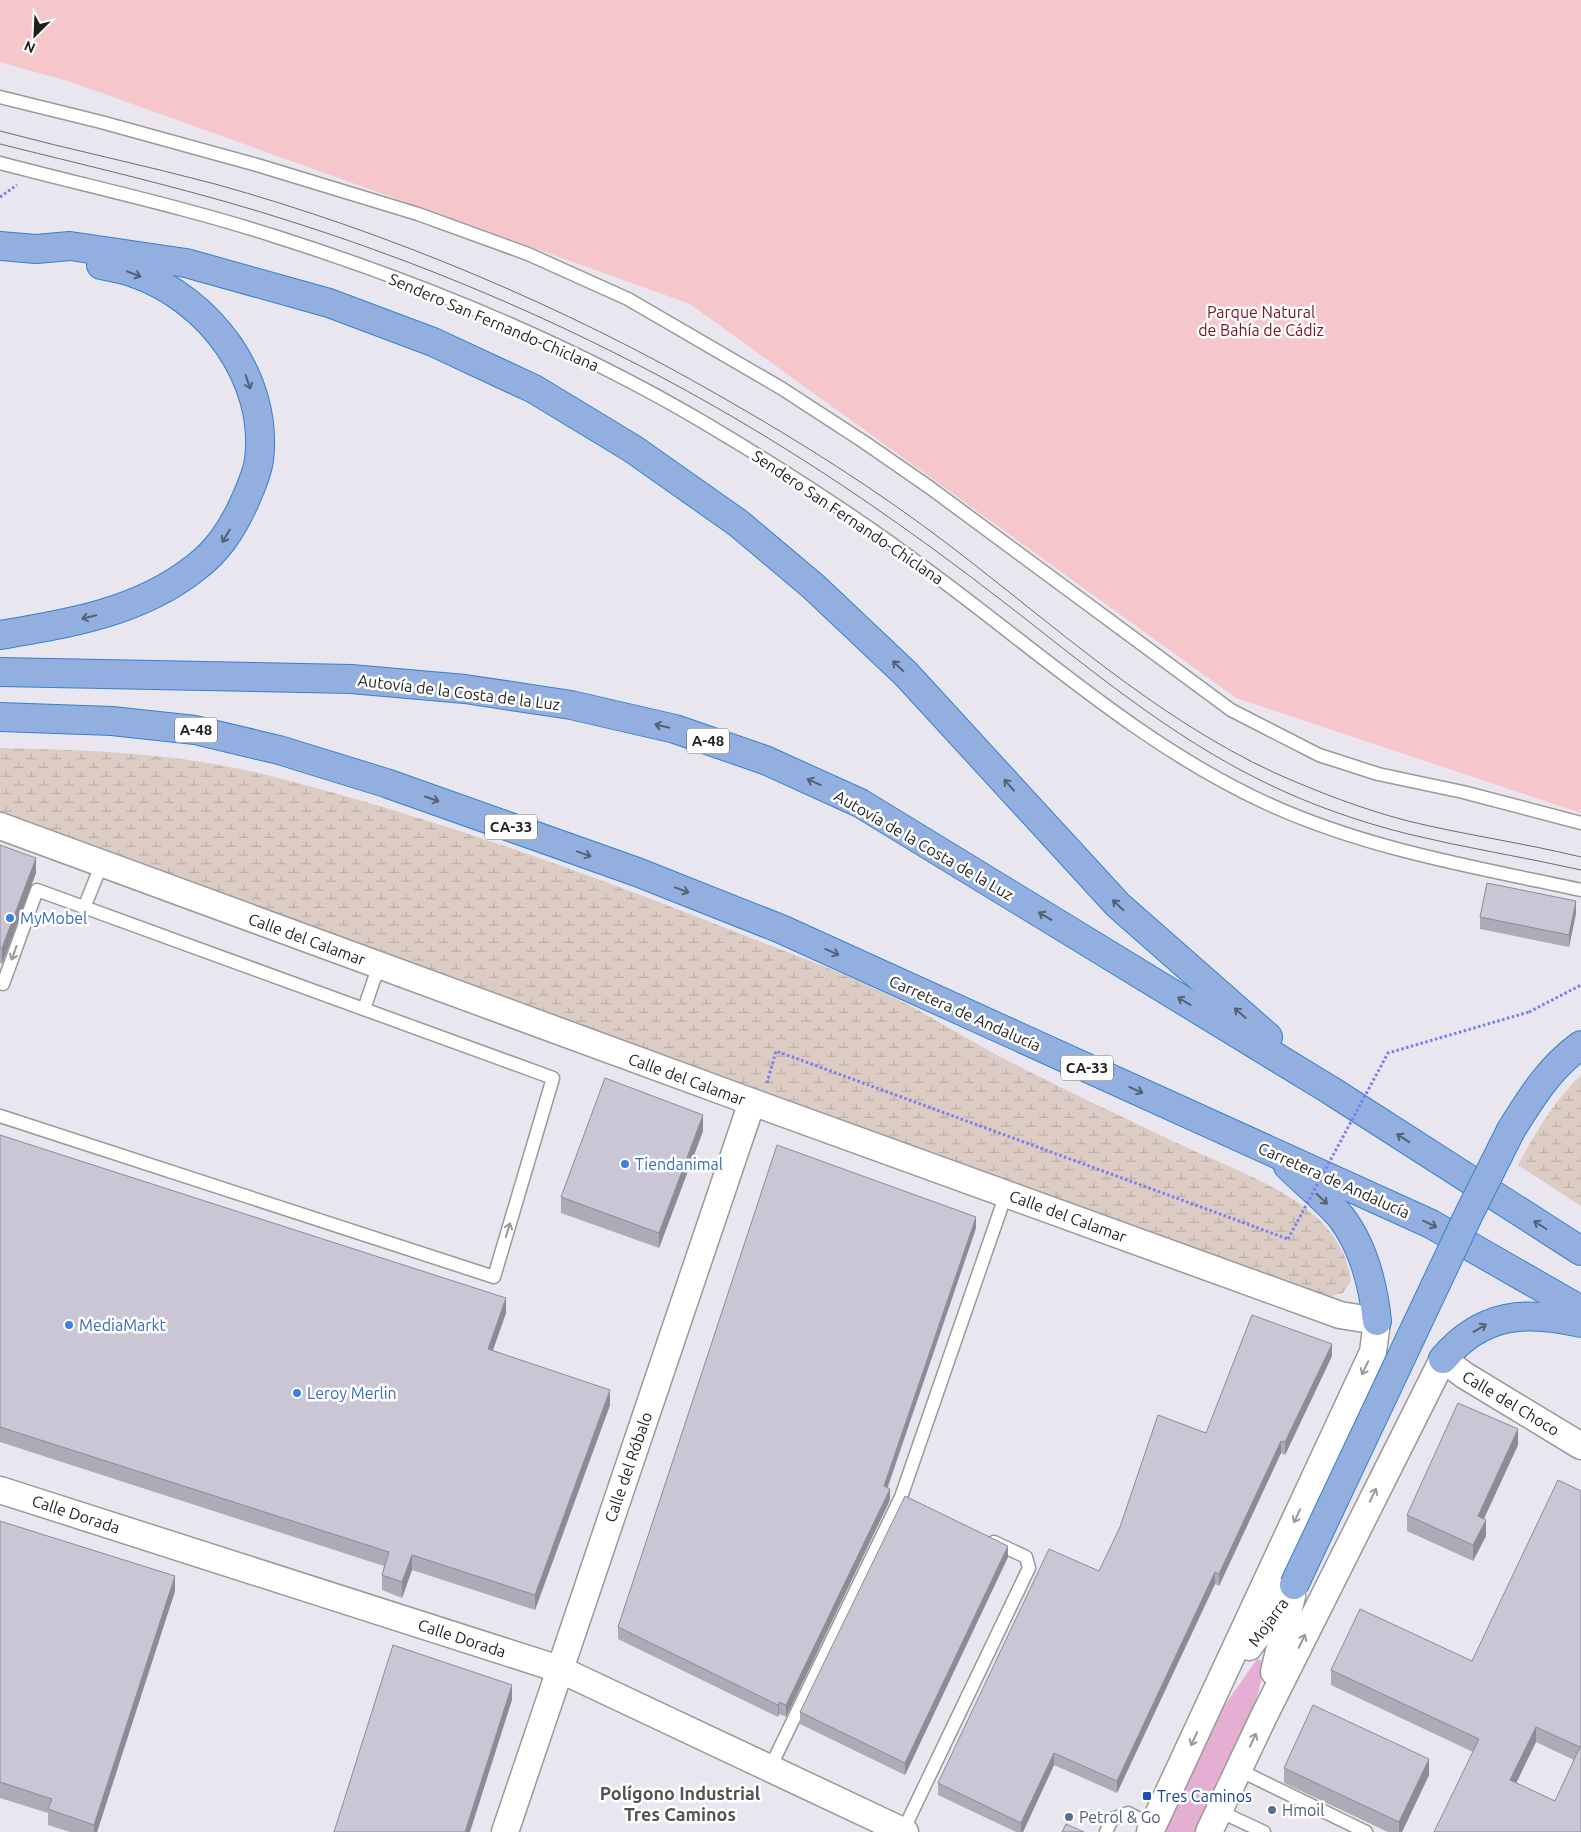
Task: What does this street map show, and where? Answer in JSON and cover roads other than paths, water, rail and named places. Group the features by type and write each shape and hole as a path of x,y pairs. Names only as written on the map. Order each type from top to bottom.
{"highway":[{"path":"17,247 70,246 186,263 329,303 433,342 534,389 633,449 738,523 814,587 906,674 1118,905 1330,1090 1581,1251"},
{"path":"0,635 44,628 119,609 166,588 195,568 222,543 251,488 259,462 260,440 256,408 247,377 231,347 204,318 175,294 135,273 17,247"},
{"name":"Autovía de la Costa de la Luz","path":"0,672 361,680 465,689 570,705 675,729 765,760 860,803 1330,1090"},
{"name":"A-48","path":"0,717 112,721 195,730 279,750 386,782"},
{"path":"0,735 112,738 194,748 273,765 386,782"},
{"name":"Carretera de Andalucía","path":"386,782 637,872 781,929 1431,1224 1511,1268 1581,1310"},
{"path":"1294,1585 1468,1216 1511,1130 1539,1085 1568,1054 1581,1045"},
{"path":"1274,1153 1340,1217 1368,1268 1377,1321"},
{"path":"1443,1359 1457,1342 1492,1321 1519,1316 1553,1316 1581,1323"}],"street":[{"name":"Calle del Calamar","path":"0,826 756,1104 1340,1315 1377,1321"},
{"name":"Calle del Róbalo","path":"505,1832 559,1669 756,1104"},
{"path":"1152,1829 1372,1352 1377,1321"},
{"path":"1214,1822 1264,1716 1443,1359"},
{"name":"Calle del Choco","path":"1443,1359 1464,1375 1581,1446"},
{"name":"Calle Dorada","path":"0,1490 559,1669 904,1832"},
{"name":"Mojarra","path":"1215,1694 1294,1585"},
{"name":"Mojarra","path":"1264,1716 1294,1585"}],"lane":[{"path":"0,98 101,122 239,160 418,214 528,254 628,299 782,388 864,442 929,487 1231,710 1319,755 1378,774 1463,792 1581,823"},
{"name":"Sendero San Fernando-Chiclana","path":"0,163 271,234 409,283 560,348 700,421 808,486 923,566 1085,690 1179,757 1267,804 1357,838 1421,856 1581,890"},
{"path":"84,908 102,863"},
{"path":"0,1116 494,1277 553,1078 37,890 1,983"},
{"path":"364,1009 379,965"},
{"path":"770,1768 906,1499 1006,1194"},
{"path":"904,1832 1029,1568 1026,1557 981,1536"},
{"path":"1239,1770 1366,1832"},
{"path":"1106,1832 1112,1819 1128,1813 1152,1829"},
{"path":"1214,1822 1264,1832"}],"tram line":[{"path":"0,131 188,177 280,203 410,248 537,302 661,363 808,448 922,525 1066,638 1146,697 1188,725 1231,750 1291,780 1340,800 1374,811 1429,826 1581,857"},
{"path":"0,144 188,191 299,224 406,261 562,327 712,405 788,450 862,498 970,576 1131,700 1163,723 1230,764 1300,799 1372,824 1429,839 1581,870"}],"place":[{"name":"MyMobel","path":"10,918"},
{"name":"Tiendanimal","path":"625,1164"},
{"name":"MediaMarkt","path":"69,1325"},
{"name":"Leroy Merlin","path":"297,1393"},
{"name":"Tres Caminos","path":"1147,1796"},
{"name":"Hmoil","path":"1272,1810"},
{"name":"Petrol & Go","path":"1069,1817"}],"district":[{"name":"Polígono Industrial Tres Caminos","path":"680,1804"}],"park label":[{"name":"Parque Natural de Bahía de Cádiz","path":"1261,321"}]}
